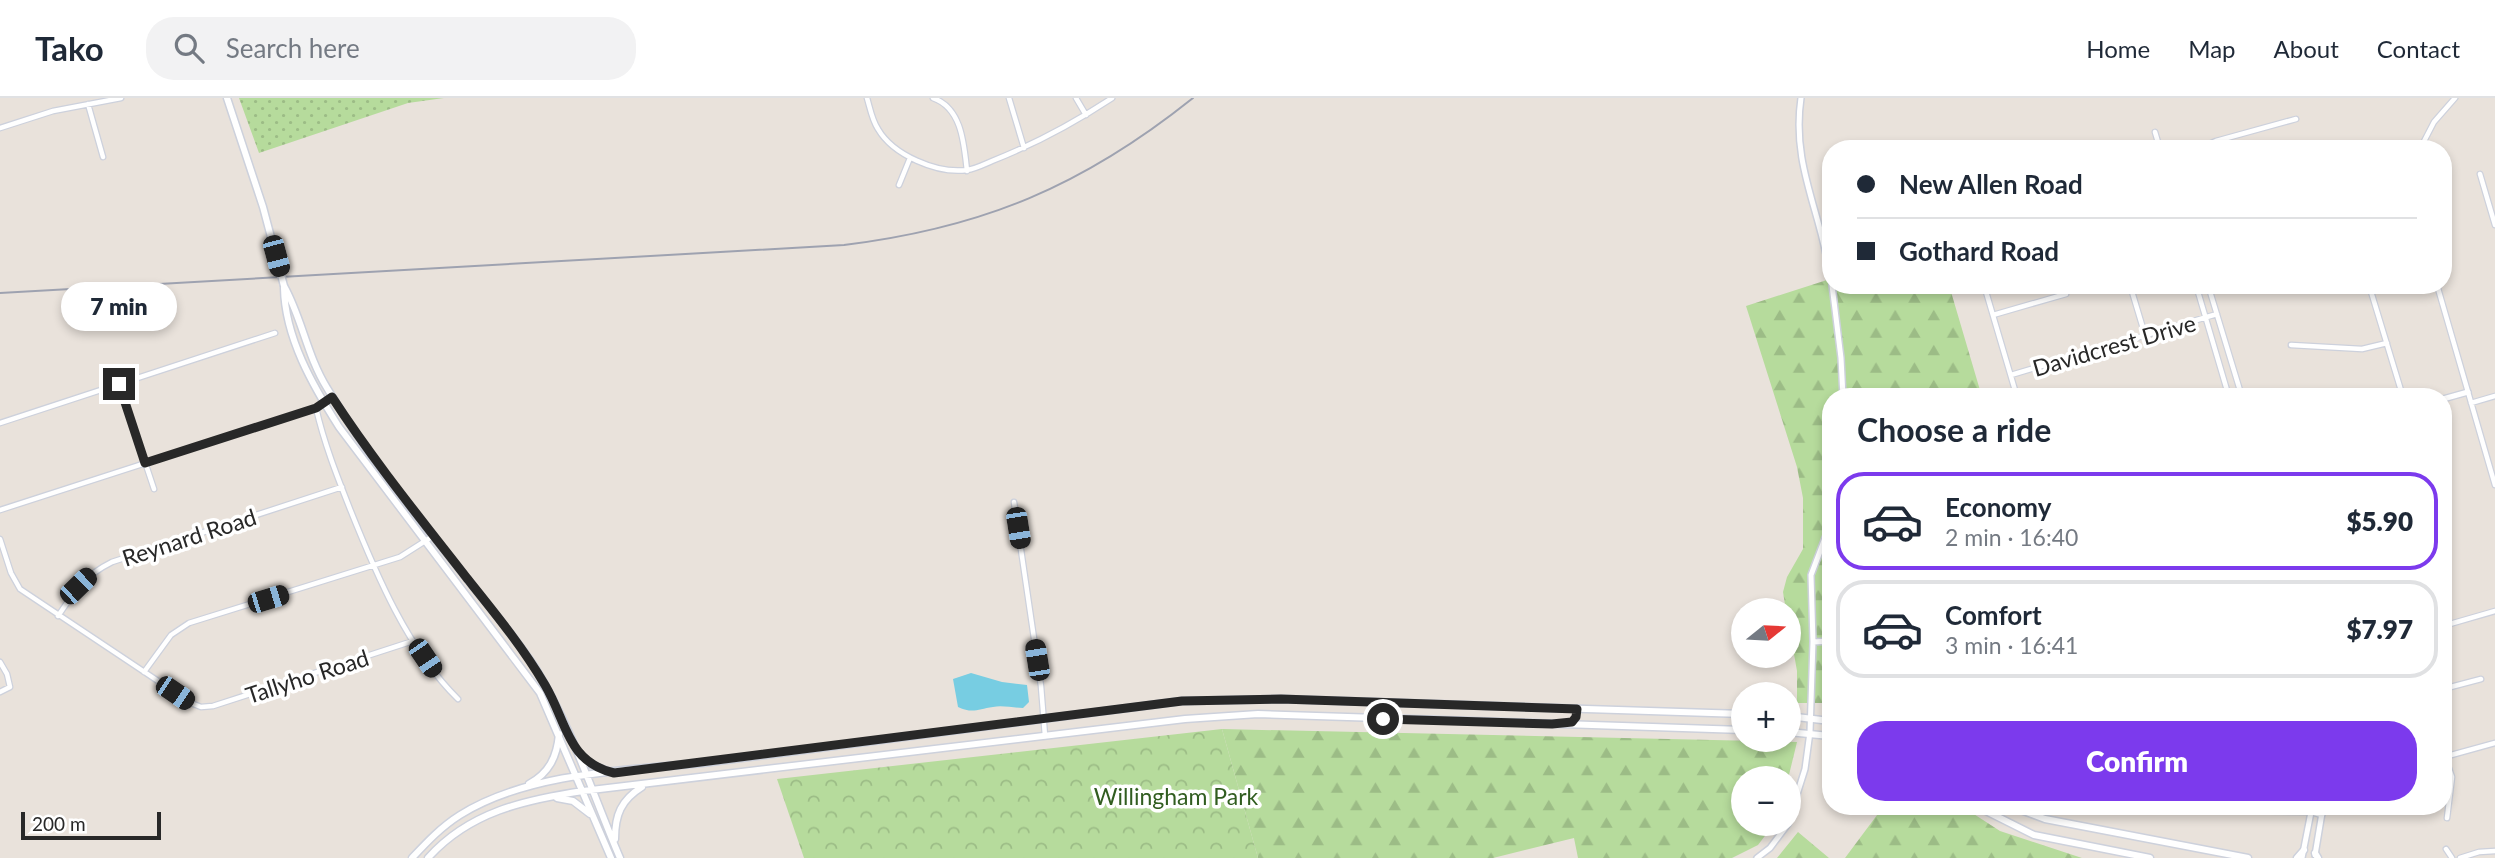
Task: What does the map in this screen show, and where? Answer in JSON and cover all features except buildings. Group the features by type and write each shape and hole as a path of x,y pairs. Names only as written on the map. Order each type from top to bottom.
{"main road":[{"path":"227,98 263,207 284,286 316,369 332,397 433,536 535,668 577,753 620,858"},
{"path":"284,286 284,307 291,328 305,366 323,402 339,427 528,673 559,732 611,858"},
{"path":"412,858 439,830 457,817 477,805 521,789 586,776 1182,701 1281,699 1731,714"},
{"path":"1552,724 1572,722 1577,709"},
{"path":"428,858 459,831 487,814 520,802 583,791 1185,719 1258,714 1731,730"},
{"path":"1801,716 1822,719"},
{"path":"521,789 551,766 558,747 559,732"},
{"path":"1801,733 1822,735"},
{"path":"577,753 596,767 614,773"},
{"path":"615,844 615,823 622,803 646,785"},
{"path":"544,798 573,801 594,819"},
{"path":"1994,815 2034,835 2150,858"},
{"path":"2034,815 2248,858"},
{"path":"2300,858 2304,850"}],"street":[{"path":"0,128 88,104 121,98"},
{"path":"867,98 876,127 888,144 910,158 934,167 967,170 1024,148 1112,98"},
{"path":"933,98 941,101 956,117 964,141 967,170"},
{"path":"1009,98 1024,148"},
{"path":"1076,98 1086,115"},
{"path":"1801,98 1799,141 1803,171 1822,236"},
{"path":"2425,140 2434,122 2455,98"},
{"path":"88,104 103,157"},
{"path":"2220,140 2296,119"},
{"path":"2155,132 2157,140"},
{"path":"899,185 910,158"},
{"path":"2480,174 2495,225"},
{"path":"1833,294 1843,388"},
{"path":"1987,294 2015,388"},
{"path":"1993,315 2066,294"},
{"path":"2133,294 2145,335"},
{"path":"2198,294 2226,388"},
{"path":"2211,294 2239,388"},
{"path":"2372,294 2400,388"},
{"path":"2440,294 2495,485"},
{"name":"Davidcrest Drive","path":"2011,375 2217,314"},
{"path":"0,423 275,333"},
{"path":"2291,345 2362,349 2386,343"},
{"path":"119,384 154,489"},
{"path":"2452,396 2468,392"},
{"path":"0,510 316,408 332,397"},
{"path":"2471,403 2495,397"},
{"path":"316,408 322,433 373,567 413,641 441,682 458,699"},
{"name":"Reynard Road","path":"58,616 78,586 93,571 112,562 342,488"},
{"path":"1014,502 1045,736"},
{"path":"0,538 11,573 20,589 144,672 172,635 189,623 373,567 400,557 433,536"},
{"path":"1801,782 1810,733 1813,642 1811,575 1822,546"},
{"path":"2452,624 2495,611"},
{"name":"Tallyho Road","path":"144,672 191,703 201,707 213,706 413,641"},
{"path":"1813,642 1822,642"},
{"path":"0,662 10,687 0,692"},
{"path":"2452,687 2480,679"},
{"path":"2452,755 2495,743"},
{"path":"2304,850 2310,815"},
{"path":"2316,856 2322,815"},
{"path":"1757,858 1770,848 1779,836"},
{"path":"2446,849 2452,858"},
{"path":"2460,858 2495,851"}],"green space":[{"path":"239,98 444,98 408,103 259,153"},
{"path":"1822,282 1822,294 1952,294 1979,388 1822,388 1822,703 1801,703 1801,682 1797,682 1796,668 1801,668 1801,598 1784,598 1783,592 1787,577 1803,549 1803,498 1797,467 1746,306"},
{"path":"1222,729 1731,741 1731,752 1795,752 1791,766 1731,766 1731,836 1765,836 1758,845 1732,858 1578,858 1574,838 1493,858 1258,858"},
{"name":"Willingham Park","path":"1222,729 1258,858 804,858 777,779"},
{"path":"1877,815 1975,815 2000,831 2082,858 1845,858"},
{"path":"1801,835 1829,858 1777,858 1795,836"}],"water":[{"path":"971,673 1002,682 1027,685 1029,702 1023,708 997,706 972,711 958,707 953,679"}],"railway":[{"path":"0,293 844,245 894,237 987,214 1071,179 1112,156 1193,98"}],"route":[{"path":"119,384 145,463 316,408 332,397 428,529 519,644 547,688 577,753 602,770 614,773 703,763 1182,701 1281,699 1577,709 1572,722 1552,724 1383,719"}]}
